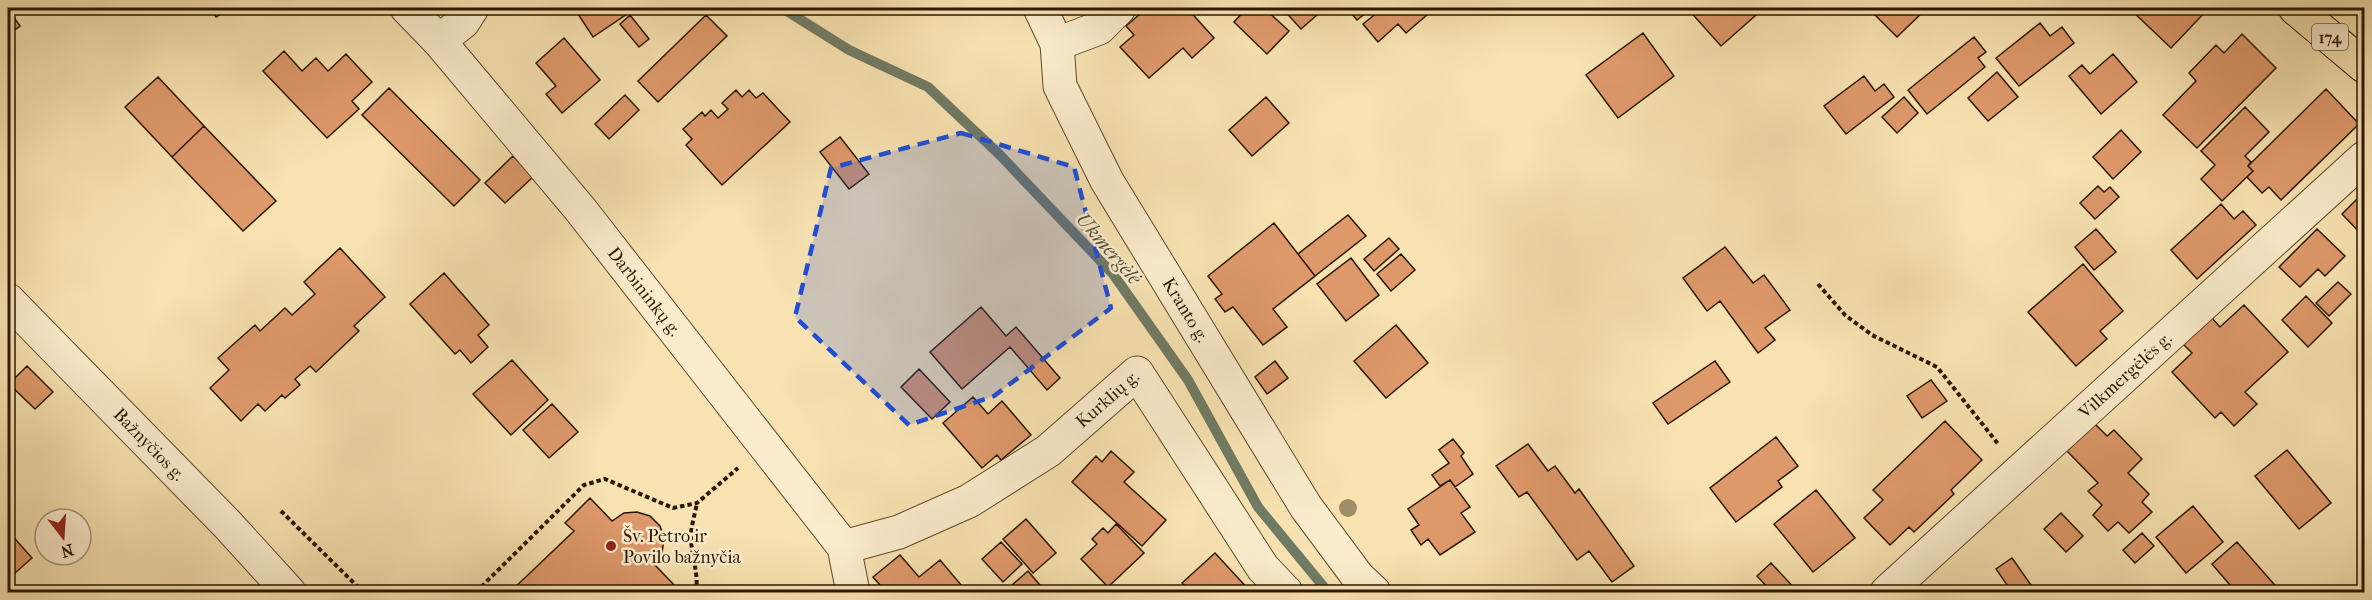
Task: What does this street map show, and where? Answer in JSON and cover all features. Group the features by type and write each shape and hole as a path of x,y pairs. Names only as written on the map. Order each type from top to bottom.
{"main road":[{"name":"174","path":"2295,8 2364,66"}],"street":[{"name":"Darbininkų g.","path":"407,8 439,41 580,209 844,547 853,592"},
{"path":"439,41 463,22 472,8"},
{"name":"Kranto g.","path":"1040,8 1057,44 1060,86 1107,181 1306,507 1358,577 1374,592"},
{"path":"1057,44 1099,28 1119,8"},
{"name":"Vilkmergėlės g.","path":"1887,592 2364,158"},
{"name":"Bažnyčios g.","path":"8,300 227,524 289,592"},
{"name":"Kurklių g.","path":"844,547 899,532 969,501 1048,451 1137,373 1263,568 1286,592"}],"path":[{"path":"1818,284 1845,315 1872,334 1937,367 2019,471"},
{"path":"476,592 584,485 605,479 673,508 697,503 720,482"},
{"path":"696,592 698,577 690,534 697,503"},
{"path":"281,511 363,592"}],"highlighted area":[{"path":"961,133 1074,167 1111,308 994,396 909,425 795,317 831,168"}],"building":[{"path":"210,8 231,8 216,17"},
{"path":"588,8 627,8 630,12 593,37 578,14"},
{"path":"1147,8 1187,8 1214,38 1192,58 1183,48 1149,78 1120,47 1134,35 1126,26"},
{"path":"1247,8 1264,8 1289,31 1267,54 1234,22"},
{"path":"1282,8 1325,8 1301,29"},
{"path":"1347,8 1372,8 1357,20"},
{"path":"1383,8 1435,8 1406,33 1398,24 1378,42 1363,24"},
{"path":"1687,8 1764,8 1721,46"},
{"path":"1880,8 1927,8 1897,37 1874,14"},
{"path":"2129,8 2209,8 2171,48"},
{"path":"8,9 20,26 8,35"},
{"path":"630,15 649,39 639,47 620,24"},
{"path":"706,15 727,36 658,102 638,81"},
{"path":"2040,23 2050,36 2062,27 2074,43 2019,86 1996,58"},
{"path":"1643,33 1674,76 1618,118 1586,75"},
{"path":"2242,34 2276,68 2197,148 2163,115 2196,81 2189,73 2216,45 2224,53"},
{"path":"1974,37 1986,52 1978,58 1985,67 1927,114 1908,90"},
{"path":"564,38 600,80 562,113 546,94 556,86 536,63"},
{"path":"284,51 302,71 316,58 328,71 346,54 372,82 352,101 359,109 327,138 263,71"},
{"path":"2113,54 2137,82 2101,114 2069,76 2082,65 2090,74"},
{"path":"1997,72 2018,97 1988,121 1968,98"},
{"path":"1864,76 1875,91 1884,84 1894,97 1846,134 1824,106"},
{"path":"158,77 204,126 172,157 125,107"},
{"path":"389,88 480,180 454,206 362,115"},
{"path":"2326,89 2359,124 2281,200 2269,187 2262,193 2247,177 2253,171 2248,166"},
{"path":"736,90 742,97 749,90 756,98 763,93 790,122 722,185 686,145 692,139 683,129 702,112 705,116 711,110 718,118 728,109 722,103"},
{"path":"625,95 639,110 609,139 595,124"},
{"path":"1266,97 1289,123 1252,156 1229,130"},
{"path":"1904,97 1918,113 1897,133 1882,117"},
{"path":"2245,107 2269,132 2245,156 2251,162 2248,166 2253,171 2222,201 2201,179 2215,165 2201,151"},
{"path":"204,126 276,201 243,231 172,157"},
{"path":"2121,130 2141,152 2113,179 2093,157"},
{"path":"840,137 869,174 849,189 820,152"},
{"path":"513,156 533,177 505,203 485,183"},
{"path":"2098,186 2104,192 2110,187 2119,197 2095,219 2080,203"},
{"path":"2364,192 2364,237 2342,214"},
{"path":"2221,204 2234,219 2243,211 2256,225 2197,279 2171,250"},
{"path":"1348,215 1366,236 1315,276 1298,254"},
{"path":"1274,223 1315,276 1273,309 1287,327 1263,345 1233,307 1225,312 1215,299 1222,294 1208,276"},
{"path":"2096,229 2116,252 2094,270 2075,247"},
{"path":"2317,229 2345,256 2325,276 2318,269 2300,287 2279,267"},
{"path":"1389,238 1399,249 1374,271 1364,259"},
{"path":"1725,247 1753,283 1764,275 1790,310 1765,328 1775,340 1758,353 1720,301 1707,311 1683,278"},
{"path":"340,248 385,297 354,326 359,331 316,372 310,366 295,379 300,385 285,398 282,395 265,411 258,404 241,421 210,388 229,370 218,358 255,325 260,331 285,308 292,315 315,294 304,282"},
{"path":"1401,254 1415,270 1391,291 1377,274"},
{"path":"1351,258 1379,295 1346,321 1317,284"},
{"path":"2083,264 2123,311 2100,331 2107,339 2076,366 2028,312"},
{"path":"444,273 489,325 478,335 488,347 471,363 460,350 455,354 410,304"},
{"path":"2338,282 2351,294 2329,316 2316,303"},
{"path":"2306,296 2332,323 2308,347 2282,320"},
{"path":"2244,305 2288,352 2245,392 2257,404 2234,426 2221,412 2215,418 2172,372 2192,353 2182,343 2211,317 2220,327"},
{"path":"981,307 1006,336 1016,327 1060,378 1047,390 1010,347 962,389 930,352"},
{"path":"1396,325 1428,363 1386,398 1354,361"},
{"path":"512,360 548,400 511,435 473,394"},
{"path":"1275,361 1288,378 1267,394 1255,377"},
{"path":"1715,361 1730,382 1668,424 1653,403"},
{"path":"27,366 53,392 35,409 9,384"},
{"path":"919,369 950,402 932,419 901,387"},
{"path":"1931,380 1947,401 1922,418 1907,396"},
{"path":"973,397 988,414 1002,401 1031,435 1001,460 997,455 982,468 943,423"},
{"path":"552,404 578,432 549,458 523,430"},
{"path":"1945,421 1982,460 1951,490 1954,494 1914,532 1909,527 1890,545 1864,518 1883,500 1873,490"},
{"path":"2095,424 2107,436 2114,430 2142,459 2128,473 2149,494 2142,502 2152,512 2129,533 2118,522 2108,531 2093,515 2102,505 2088,491 2098,483 2067,451"},
{"path":"1776,437 1798,466 1778,481 1782,487 1736,522 1710,488"},
{"path":"1453,439 1464,453 1461,456 1473,474 1455,487 1450,480 1440,486 1432,475 1449,463 1439,450"},
{"path":"1528,444 1548,471 1555,466 1575,493 1579,489 1634,566 1612,582 1589,551 1577,560 1527,492 1519,497 1496,466"},
{"path":"2287,450 2331,503 2299,529 2255,476"},
{"path":"1111,451 1134,472 1124,482 1166,520 1142,546 1072,482 1096,456 1102,462"},
{"path":"1450,480 1470,507 1461,513 1475,532 1440,555 1428,539 1421,545 1411,530 1419,525 1408,509"},
{"path":"1816,490 1855,538 1813,572 1774,524"},
{"name":"Šv. Petro ir Povilo bažnyčia","path":"590,498 612,521 624,513 637,512 650,516 660,526 664,539 662,553 654,564 675,586 668,592 510,592 574,531 565,523"},
{"path":"2193,506 2223,542 2186,573 2156,537"},
{"path":"2061,513 2083,536 2066,552 2044,529"},
{"path":"1026,519 1056,553 1033,573 1003,539"},
{"path":"1116,524 1144,553 1108,587 1081,559 1097,544 1092,539 1103,528 1108,533"},
{"path":"8,531 32,558 8,579"},
{"path":"2142,533 2154,546 2135,563 2123,550"},
{"path":"1001,542 1022,564 1003,582 982,559"},
{"path":"2237,542 2280,591 2236,592 2212,564"},
{"path":"1215,553 1250,591 1191,592 1182,583"},
{"path":"900,555 919,577 940,560 967,592 886,592 873,577"},
{"path":"2012,558 2031,585 2020,592 2012,592 1996,569"},
{"path":"1771,563 1798,592 1772,592 1757,576"},
{"path":"1028,571 1045,591 1004,592"}],"waterway":[{"name":"Ukmergėlė","path":"782,8 849,50 928,87 999,154 1113,274 1188,380 1258,507 1328,592"}],"place":[{"name":"Šv. Petro ir Povilo bažnyčia","path":"611,546"}]}
